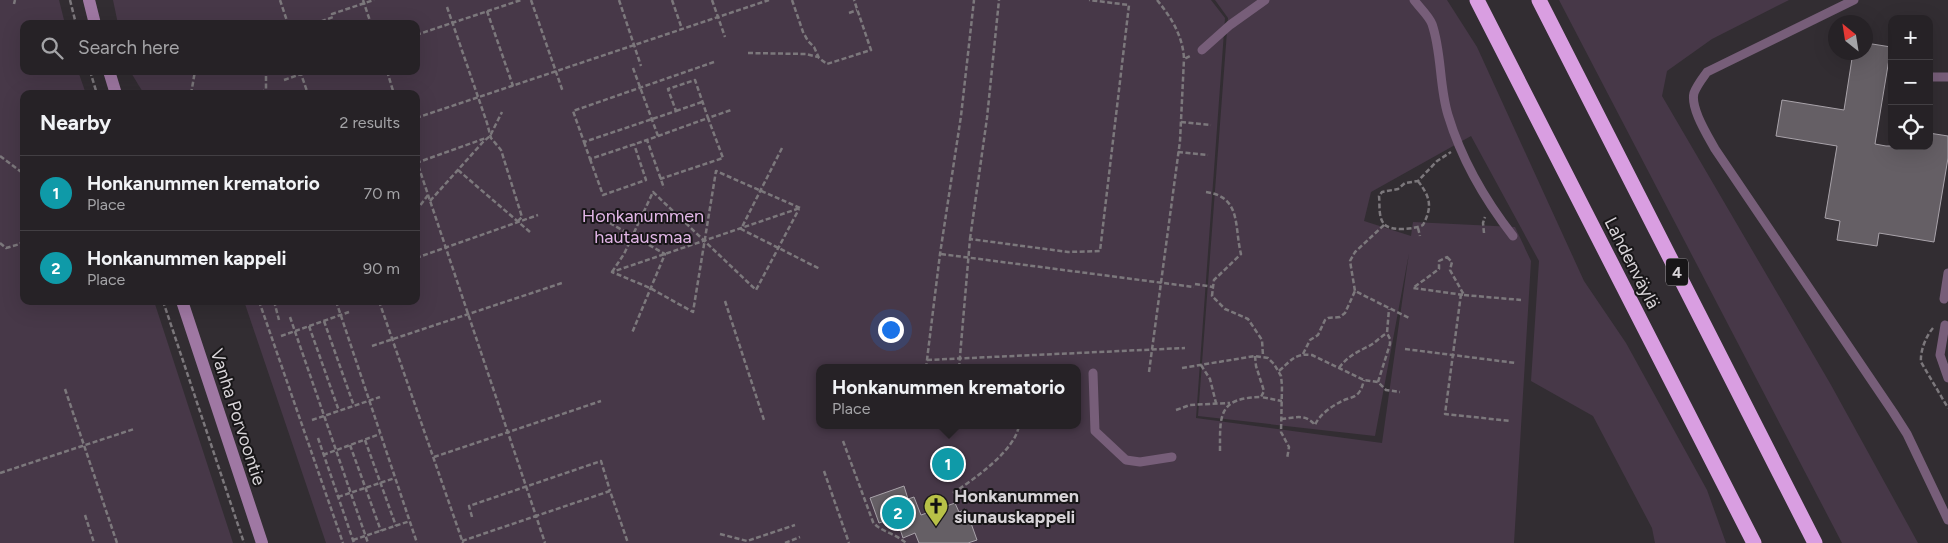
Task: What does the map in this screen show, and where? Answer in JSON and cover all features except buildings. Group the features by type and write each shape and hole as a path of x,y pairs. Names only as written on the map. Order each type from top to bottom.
{"highway":[{"name":"Lahdenväylä","path":"1477,0 1754,543"},
{"name":"Lahdenväylä","path":"1538,0 1815,543"}],"main road":[{"path":"89,0 94,20"},
{"path":"110,75 115,90"},
{"name":"Vanha Porvoontie","path":"183,305 262,543"}],"lane":[{"path":"1202,50 1230,25 1265,0"},
{"path":"1414,0 1432,23 1439,57 1440,79 1448,114 1463,154 1500,220 1513,236"},
{"path":"1854,0 1707,72 1699,82 1694,95 1696,109 1715,149 1893,412 1906,434 1948,520"},
{"path":"1933,77 1948,77"},
{"path":"1944,300 1948,273"},
{"path":"1948,326 1945,326 1940,355 1948,378"},
{"path":"1093,373 1095,432 1126,460 1140,462 1172,456"}],"path":[{"path":"14,4 15,0"},
{"path":"70,0 75,20"},
{"path":"280,0 287,20"},
{"path":"325,20 333,17 332,14 374,0"},
{"path":"420,35 521,0"},
{"path":"531,0 563,92"},
{"path":"619,0 641,66"},
{"path":"672,0 682,29"},
{"path":"712,0 725,36"},
{"path":"420,117 769,0"},
{"path":"792,0 803,32 814,47 819,58"},
{"path":"748,53 806,54 819,58 827,64 871,50 854,0"},
{"path":"926,364 940,254 962,116 974,0"},
{"path":"959,364 967,258 987,118 999,0"},
{"path":"1089,0 1129,5"},
{"path":"970,239 1068,252 1100,251 1130,0"},
{"path":"1149,372 1178,152 1184,59 1183,45 1176,27 1156,0"},
{"path":"364,2 370,20"},
{"path":"447,6 490,136 502,150 522,217 518,222"},
{"path":"849,14 857,10"},
{"path":"487,12 513,86"},
{"path":"1184,59 1202,50"},
{"path":"634,144 646,180 603,195 573,111 714,62"},
{"path":"633,68 658,136"},
{"path":"91,75 96,90"},
{"path":"192,90 195,75"},
{"path":"265,90 266,75"},
{"path":"284,80 296,75"},
{"path":"302,75 307,90"},
{"path":"388,75 393,90"},
{"path":"660,179 723,158 695,80 668,89 676,111"},
{"path":"584,142 702,102"},
{"path":"590,159 731,110"},
{"path":"430,200 490,136 502,112"},
{"path":"1181,122 1211,125"},
{"path":"420,162 490,136"},
{"path":"647,140 664,188"},
{"path":"741,229 782,148"},
{"path":"1418,181 1425,190 1430,206 1424,225 1418,228 1395,228 1384,224 1380,216 1379,196 1382,192 1398,190 1405,183 1418,181 1437,161 1454,150"},
{"path":"1178,152 1208,155"},
{"path":"0,156 20,171"},
{"path":"458,170 530,232"},
{"path":"612,272 650,288 693,312 716,171 800,208"},
{"path":"420,172 545,543"},
{"path":"612,272 624,254 652,192 756,290 800,208"},
{"path":"1206,192 1216,193 1223,197 1234,212 1241,254 1214,280 1212,296 1225,309 1248,319 1262,340 1263,356"},
{"path":"420,206 428,195"},
{"path":"612,272 800,208"},
{"path":"1484,233 1485,211"},
{"path":"590,212 665,254"},
{"path":"420,257 538,215"},
{"path":"1303,354 1310,340 1318,335 1325,320 1340,317 1345,313 1355,290 1350,261 1355,252 1384,224"},
{"path":"1418,228 1420,236"},
{"path":"741,229 820,269"},
{"path":"0,243 6,248 20,244"},
{"path":"632,333 665,254"},
{"path":"940,254 1213,287"},
{"path":"1511,421 1446,414 1452,355 1462,294 1450,270 1452,262 1446,257 1439,262 1440,269 1413,288 1462,294 1521,300"},
{"path":"372,346 562,283"},
{"path":"1355,290 1409,318"},
{"path":"725,301 764,420"},
{"path":"165,305 244,543"},
{"path":"260,305 342,543"},
{"path":"275,305 280,320"},
{"path":"337,305 417,543"},
{"path":"380,305 462,542 610,491"},
{"path":"1378,382 1389,350 1390,339 1387,333 1389,309"},
{"path":"281,336 349,312"},
{"path":"290,316 368,543"},
{"path":"324,321 354,406"},
{"path":"308,326 339,411"},
{"path":"1339,368 1357,350 1368,346 1387,333"},
{"path":"927,360 1184,348"},
{"path":"1406,349 1516,363"},
{"path":"1279,371 1292,359 1303,354 1312,355 1364,380 1378,382 1386,390 1400,392"},
{"path":"1255,356 1256,366 1264,391 1261,397"},
{"path":"1182,368 1255,356 1268,358 1279,371 1282,386 1281,432 1289,447 1287,459"},
{"path":"1200,365 1210,378 1216,403"},
{"path":"1281,419 1304,417 1310,419 1315,425 1318,418 1342,401 1357,395 1364,380"},
{"path":"65,389 117,543"},
{"path":"312,420 380,397"},
{"path":"1176,410 1190,405 1230,403 1239,399 1261,397 1282,401"},
{"path":"434,457 601,401"},
{"path":"1220,451 1220,425 1224,410 1230,403"},
{"path":"0,473 134,428"},
{"path":"953,493 974,479 1013,443 1018,429"},
{"path":"323,455 380,434"},
{"path":"318,438 354,542 410,521"},
{"path":"365,440 396,526"},
{"path":"843,441 873,522 877,528 895,534 906,543"},
{"path":"350,445 381,531"},
{"path":"472,518 469,506 601,461 628,543"},
{"path":"824,471 849,543"},
{"path":"338,498 395,478"},
{"path":"85,515 94,543"},
{"path":"720,534 747,540 795,525"},
{"path":"785,543 800,537"}],"green space":[{"path":"0,0 59,0 64,20 20,20 20,75 79,75 85,90 20,90 20,305 155,305 233,543 0,543"},
{"name":"Honkanummen hautausmaa","path":"113,0 1211,0 1225,18 1196,418 1382,443 1409,253 1375,436 1198,416 1228,18 1215,0 1447,0 1477,47 1584,281 1626,343 1707,490 1726,543 1655,543 1652,528 1593,416 1531,381 1539,261 1471,136 1371,192 1364,221 1411,236 1413,222 1515,227 1531,261 1514,543 326,543 245,305 420,305 420,90 142,90 132,75 420,75 420,20 117,20"},
{"path":"1559,0 1789,0 1712,39 1667,71 1662,96 1831,385 1918,543 1842,543"}],"place":[{"name":"Honkanummen krematorio","path":"948,464"},
{"name":"Honkanummen kappeli","path":"898,513"},
{"name":"Honkanummen siunauskappeli","path":"936,527"}]}
